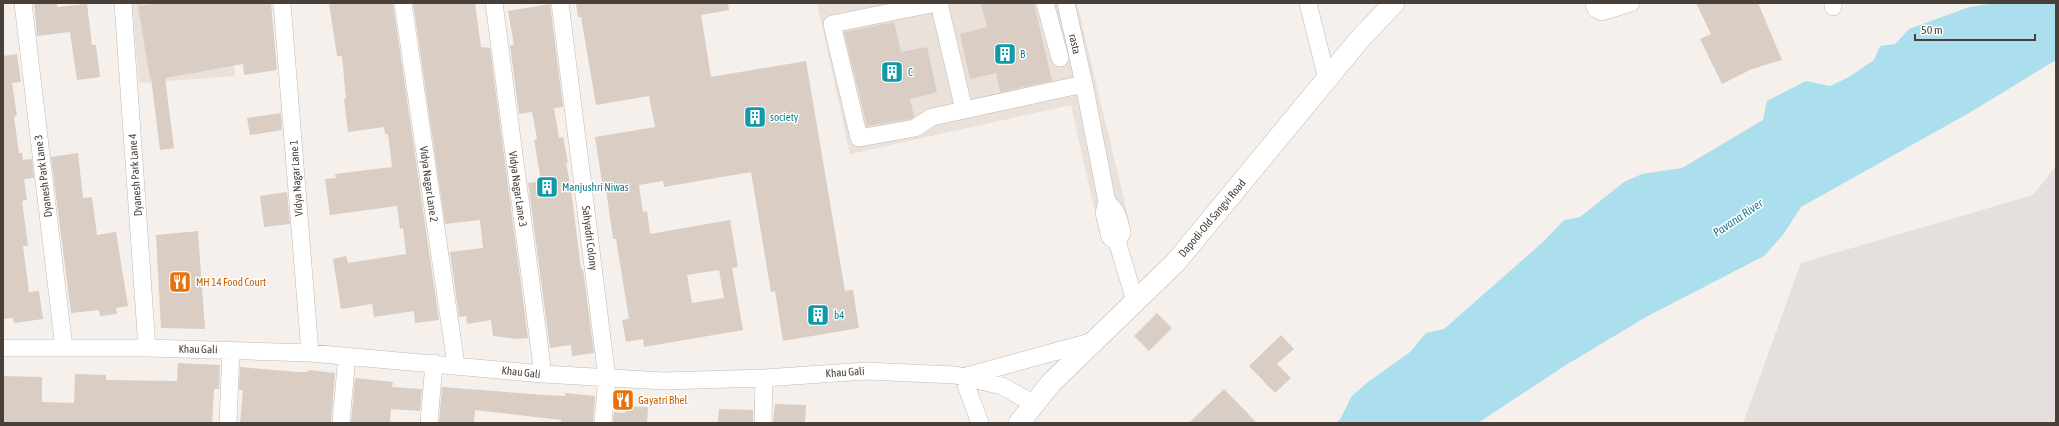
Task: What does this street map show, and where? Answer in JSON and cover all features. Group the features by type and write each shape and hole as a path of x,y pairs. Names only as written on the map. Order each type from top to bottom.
{"street":[{"name":"Dyanesh Park Lane 3","path":"23,3 64,348"},
{"name":"Dyanesh Park Lane 4","path":"123,3 147,348"},
{"name":"Vidya Nagar Lane 1","path":"282,3 310,353"},
{"name":"Vidya Nagar Lane 2","path":"403,3 456,365"},
{"name":"Vidya Nagar Lane 3","path":"494,3 543,374"},
{"name":"Sahyadri Colony","path":"560,3 607,378 603,423"},
{"path":"964,110 938,3 832,24 858,135 862,138 915,128 927,119 1084,84"},
{"path":"1046,3 1060,58"},
{"name":"rasta","path":"1066,3 1084,84 1107,202 1116,209 1122,233 1117,241 1136,301"},
{"path":"1308,3 1327,79"},
{"name":"Dapodi-Old Sangvi Road","path":"1019,423 1051,383 1176,262 1359,40 1394,3"},
{"path":"1594,3 1596,9 1602,12 1631,3"},
{"path":"980,423 963,377 1095,341"},
{"name":"Khau Gali","path":"3,348 147,348 310,353 543,374 664,381 764,378 866,371 963,377 1002,386 1034,404"},
{"path":"228,423 231,350"},
{"path":"341,423 347,356"},
{"path":"429,423 434,363"},
{"path":"763,423 764,378"}],"shaded area":[{"path":"132,3 228,3 235,76 139,83"},
{"path":"817,3 1077,3 1131,229 1100,235 1071,105 850,154"},
{"path":"2056,166 2056,423 1743,423 1801,263 2033,195"}],"water":[{"name":"Pavana River","path":"1995,3 2056,3 2056,60 1969,113 1801,207 1783,235 1764,256 1646,317 1566,365 1478,423 1336,423 1341,418 1351,397 1368,382 1410,352 1426,333 1444,329 1543,242 1564,220 1580,217 1624,182 1642,174 1682,168 1763,120 1767,101 1806,81 1830,86 1849,77 1874,60 1880,46 1895,44 1909,29 1969,7"}],"building":[{"path":"34,3 57,3 57,7 87,4 92,45 96,45 100,77 77,80 70,32 37,36"},
{"path":"160,3 271,3 277,70 244,75 243,64 165,78 174,148 160,150 151,78 138,6"},
{"path":"329,3 393,3 439,320 415,323 414,311 374,317 372,304 341,309 333,259 346,256 348,263 406,254 403,228 400,229 397,206 330,215 325,179 336,178 335,174 392,167 388,134 385,134 384,127 348,132 344,99 346,99 342,56 337,56"},
{"path":"413,3 475,3 481,47 490,48 528,338 515,339 493,336 491,320 467,324 466,316 459,317 450,252 483,248 480,220 445,224"},
{"path":"576,3 728,3 729,10 701,15 711,77 806,61 845,291 853,290 859,328 783,341 775,291 771,292 751,172 664,187 663,181 639,185 643,212 647,211 650,234 730,220 738,267 732,268 743,330 644,347 643,339 626,342 622,320 629,319 616,239 613,239 606,189 603,189 595,137 655,127 649,96 596,105 581,17 578,17","holes":["719,270 724,298 692,303 687,275"]},
{"name":"B","path":"981,3 1034,3 1052,81 1000,92 996,73 970,79 960,34 987,27"},
{"path":"1696,3 1758,3 1782,60 1752,69 1722,84 1700,39 1711,34"},
{"path":"550,4 563,107 554,108 559,138 563,137 568,163 566,163 571,189 581,269 583,269 594,353 572,356 571,345 550,348 528,183 541,181 534,140 537,139 532,112 519,114 510,45 514,45 508,11"},
{"name":"C","path":"894,22 901,52 927,47 937,92 910,99 914,117 911,119 867,126 844,32"},
{"path":"17,54 21,82 12,83 17,116 14,117 19,153 22,153 23,160 32,159 34,178 24,179 27,200 22,201 28,246 23,246 29,292 39,291 43,319 14,323 13,318 3,319 3,56"},
{"path":"281,113 282,130 250,135 247,118"},
{"path":"78,153 83,198 92,197 97,235 116,232 128,306 116,308 117,314 100,316 99,310 71,313 51,157"},
{"path":"287,192 290,224 264,227 260,196"},
{"name":"MH 14 Food Court","path":"198,231 205,329 161,328 156,235"},
{"path":"1157,313 1172,328 1149,351 1134,336"},
{"path":"1281,335 1294,349 1277,364 1291,378 1275,393 1249,366"},
{"path":"178,363 220,365 219,389 214,389 212,423 3,423 3,376 42,377 42,402 74,403 75,374 106,375 106,380 177,381"},
{"path":"240,367 298,372 308,372 309,370 335,373 331,423 240,423 243,390 239,390"},
{"path":"355,378 393,382 392,387 422,389 420,411 391,409 390,423 351,423"},
{"path":"442,387 544,395 565,396 565,393 595,396 593,423 561,423 561,420 475,410 474,423 439,423"},
{"path":"1224,389 1257,423 1189,423"},
{"path":"775,404 806,405 805,423 773,423"},
{"path":"626,406 648,407 647,423 613,423 614,412 625,413"},
{"path":"719,409 753,410 753,423 718,423"}],"place":[{"name":"B","path":"1005,54"},
{"name":"C","path":"892,72"},
{"name":"society","path":"755,117"},
{"name":"Manjushri Niwas","path":"547,187"},
{"name":"MH 14 Food Court","path":"180,282"},
{"name":"b4","path":"818,315"},
{"name":"Gayatri Bhel","path":"623,400"}]}
